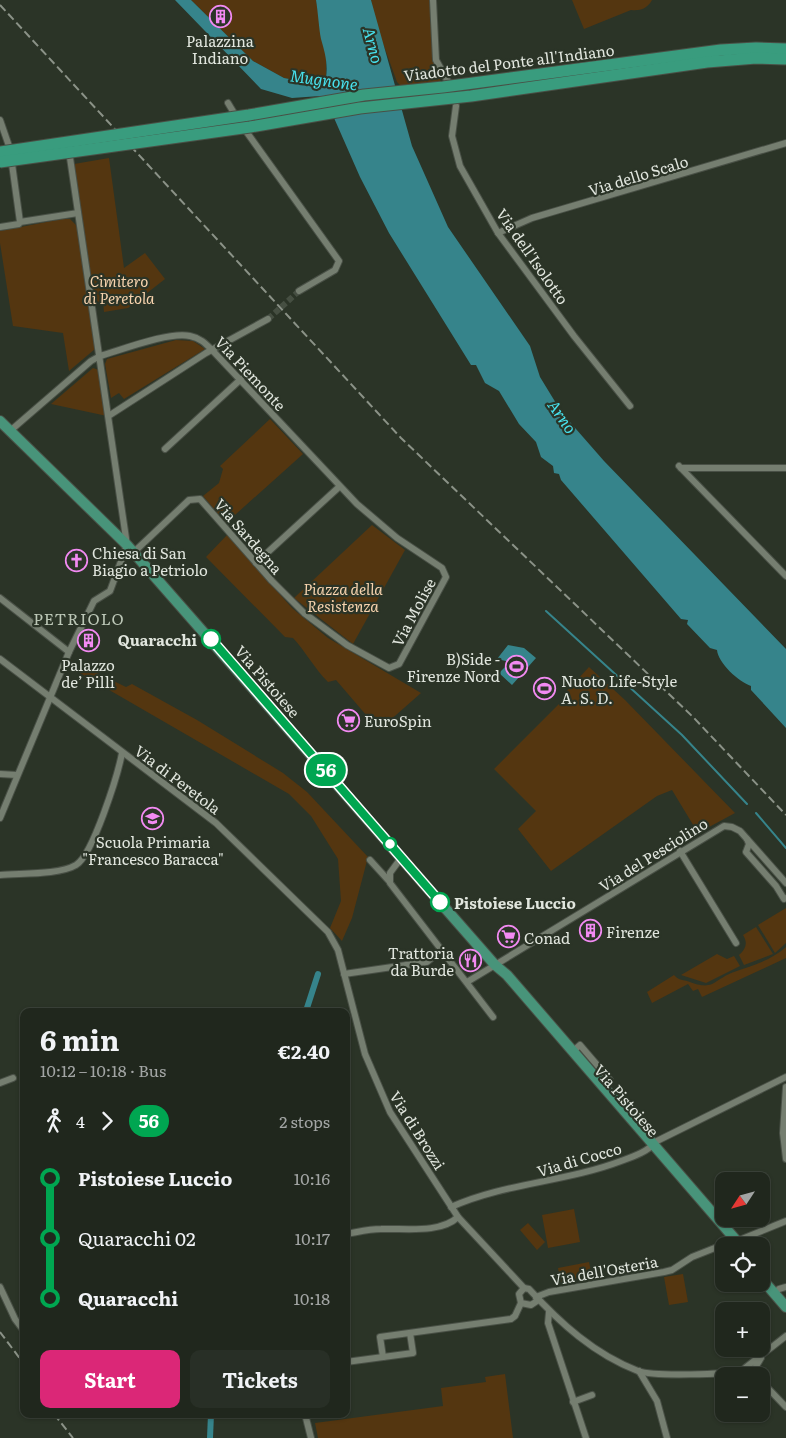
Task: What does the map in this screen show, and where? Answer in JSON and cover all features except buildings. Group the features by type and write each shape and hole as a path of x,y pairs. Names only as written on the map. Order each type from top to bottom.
{"highway":[{"name":"Viadotto del Ponte all'Indiano","path":"5,149 248,115 364,95 443,87 720,50 786,49"},
{"name":"Viadotto del Ponte all'Indiano","path":"0,162 250,127 360,108 471,96 706,62 786,58"}],"main road":[{"name":"Via Pistoiese","path":"0,421 131,548 401,858 498,968 507,975 604,1087 652,1147"},
{"name":"Via Pistoiese","path":"498,968 502,979 730,1237"},
{"path":"770,1277 782,1288 786,1298"},
{"path":"770,1288 786,1307"}],"street":[{"path":"433,0 436,60 450,85"},
{"path":"228,103 340,261 335,270 299,291"},
{"name":"Via dell'Isolotto","path":"456,106 452,136 460,166 498,233 574,336 630,406"},
{"path":"0,120 5,149"},
{"name":"Via dello Scalo","path":"498,233 532,218 786,143"},
{"path":"0,818 49,696 94,600 108,593 131,548 68,147"},
{"path":"12,164 20,222"},
{"path":"0,227 19,224 20,222 78,214"},
{"path":"110,415 212,350 268,319"},
{"name":"Via Piemonte","path":"10,430 91,361 100,356 179,335 200,339 241,379 339,487 382,527 446,572"},
{"path":"165,449 241,379"},
{"path":"786,468 680,467 786,576"},
{"path":"256,563 339,487"},
{"name":"Via Sardegna","path":"131,548 189,500 196,498 202,501 291,601 332,635 386,668 393,668 399,664"},
{"name":"Via Molise","path":"399,664 446,577 446,572"},
{"path":"0,598 69,652"},
{"name":"Via di Peretola","path":"0,659 229,834 328,932"},
{"path":"0,874 70,868 81,861 115,785 122,753"},
{"path":"0,774 17,775"},
{"name":"Via del Pesciolino","path":"467,982 498,968 724,826 737,828 786,883"},
{"path":"747,838 749,844 746,852 784,899 786,898"},
{"path":"680,852 736,943"},
{"path":"389,881 390,873 401,858"},
{"path":"370,860 389,881 440,951 467,982 493,1017"},
{"name":"Via di Brozzi","path":"328,932 336,946 364,1049 382,1098 458,1217 524,1288 529,1289 549,1312 574,1335 639,1371 715,1373"},
{"path":"344,974 427,962 440,951"},
{"name":"Via di Cocco","path":"451,1207 487,1195 600,1169 652,1147 786,1077"},
{"path":"0,1083 13,1078"},
{"path":"786,1087 783,1133 786,1160"},
{"path":"350,1233 375,1229 427,1228 449,1223 458,1217"},
{"name":"Via dell'Osteria","path":"751,1237 786,1221"},
{"name":"Via dell'Osteria","path":"536,1297 550,1292 672,1270 692,1257 715,1250"},
{"path":"0,1287 20,1326"},
{"path":"521,1303 518,1297 524,1288"},
{"path":"521,1303 531,1305 537,1301 536,1297"},
{"path":"383,1357 380,1337 510,1319 515,1316 521,1303"},
{"path":"549,1312 548,1323 586,1438"},
{"path":"350,1361 412,1353 410,1333"},
{"path":"753,1367 763,1355 786,1336"},
{"path":"639,1371 661,1411 667,1438"},
{"path":"770,1390 786,1407"},
{"path":"573,1402 592,1395"},
{"path":"306,1418 311,1438"}],"green space":[{"path":"191,0 316,0 321,37 326,52 326,78 300,81 284,78 253,61"},
{"path":"371,0 430,0 435,61 441,83 401,86 397,82 377,27"},
{"path":"572,0 652,0 643,9 631,10 584,29"},
{"name":"Cimitero di Peretola","path":"109,158 124,268 145,253 165,279 128,308 104,312 103,301 93,303 74,164"},
{"path":"70,219 77,226 95,349 69,371 63,333 13,326 0,243 0,231"},
{"path":"176,340 193,341 205,349 124,399 119,393 111,398 105,364 107,359"},
{"path":"93,368 99,370 107,416 51,404"},
{"path":"270,419 303,454 226,523 203,496 219,483 223,469 220,466"},
{"name":"Piazza della Resistenza","path":"372,525 405,550 353,644 294,598"},
{"path":"227,535 292,608 328,638 421,693 379,730 336,680 328,682 293,638 285,637 206,557"},
{"path":"70,660 126,687 132,684 197,720 283,773 307,792 368,857 352,918 342,941 330,928 341,901 338,859 311,816 289,794 66,665"},
{"path":"589,667 625,700 735,813 698,833 672,790 657,796 551,871 518,829 536,811 494,769 566,697 564,694"},
{"path":"786,908 786,943 775,953 758,925"},
{"path":"756,927 773,954 744,965 739,955 745,946 743,935"},
{"path":"786,947 786,958 702,997 698,989 693,991 688,984 652,1003 647,992 674,975 696,984 713,984 727,975 768,959"},
{"path":"717,954 727,959 734,956 740,966 706,983 681,975"},
{"path":"574,1209 580,1242 548,1248 542,1215"},
{"path":"528,1223 545,1242 537,1250 520,1230"},
{"path":"589,1262 592,1277 561,1283 558,1268"},
{"path":"683,1274 688,1302 669,1305 664,1277"},
{"path":"505,1374 513,1438 318,1438 315,1423 443,1406 441,1388 486,1382 485,1377"}],"water":[{"path":"175,0 191,0 253,61 284,78 300,81 326,78 327,73 316,0 371,0 412,146 448,227 530,346 540,377 562,413 604,461 786,649 786,728 751,690 751,686 735,676 725,666 717,650 710,648 687,624 688,620 681,619 561,480 559,474 554,473 553,466 541,457 536,442 519,424 499,391 485,383 476,365 471,365 389,233 360,177 327,102 320,96 292,98 261,89"},
{"name":"B)Side - Firenze Nord","path":"508,645 524,648 536,658 512,685 499,673 510,662 497,659"}],"waterway":[{"path":"546,611 682,735 747,804"},
{"path":"756,813 786,848"},
{"path":"307,1008 318,974"},
{"path":"210,1438 211,1418"}],"tunnel":[{"path":"268,319 299,291"}],"railway":[{"path":"0,5 401,438 693,717 786,815"},
{"path":"0,1332 20,1359"},
{"path":"57,1418 73,1438"}],"bus line":[{"name":"56","path":"211,639 440,902"}],"place":[{"name":"Palazzina Indiano","path":"220,17"},
{"name":"Chiesa di San Biagio a Petriolo","path":"76,561"},
{"name":"Quaracchi","path":"211,639"},
{"name":"Palazzo de’ Pilli","path":"88,641"},
{"name":"B)Side - Firenze Nord","path":"516,667"},
{"name":"Nuoto Life-Style A. S. D.","path":"545,689"},
{"name":"EuroSpin","path":"348,720"},
{"name":"Scuola Primaria \"Francesco Baracca\"","path":"153,818"},
{"name":"Pistoiese Luccio","path":"440,902"},
{"name":"Firenze","path":"590,931"},
{"name":"Conad","path":"508,937"},
{"name":"Trattoria da Burde","path":"470,961"}],"district":[{"name":"PETRIOLO","path":"79,618"}],"water label":[{"name":"Arno","path":"374,45"},
{"name":"Mugnone","path":"324,79"},
{"name":"Arno","path":"563,416"}]}
